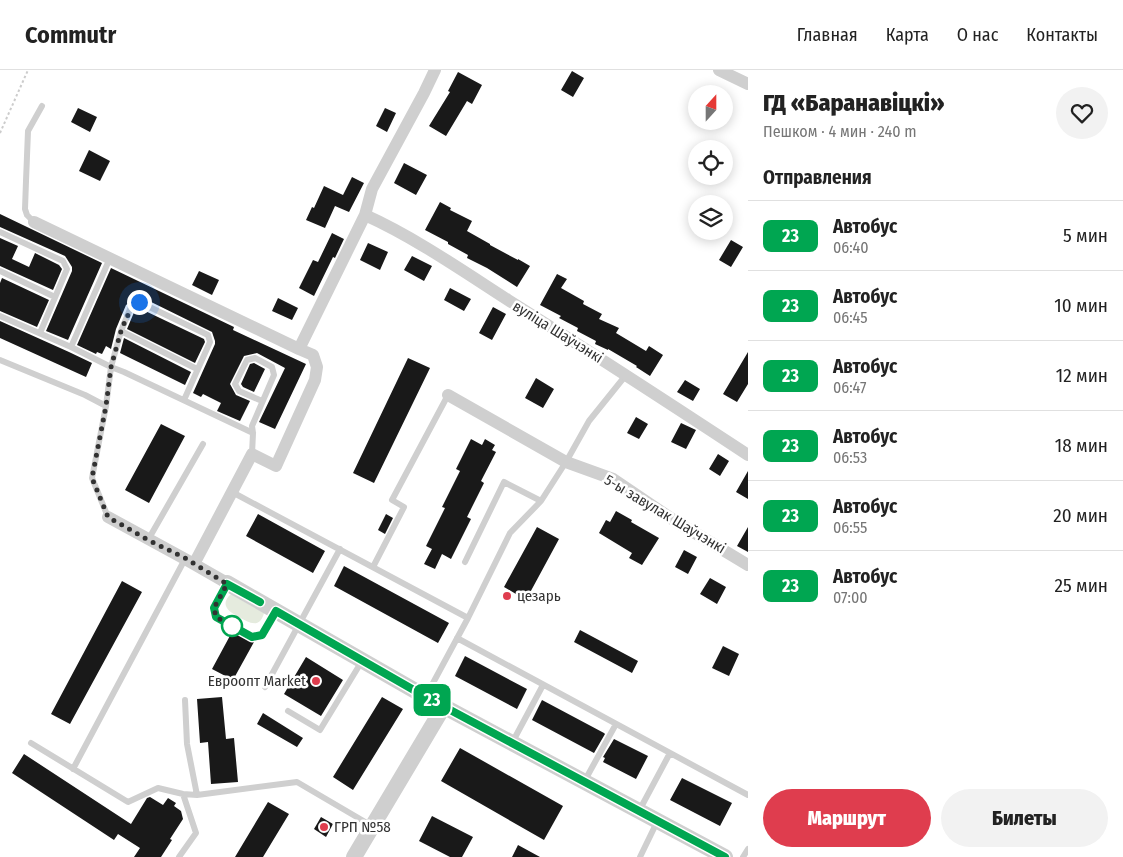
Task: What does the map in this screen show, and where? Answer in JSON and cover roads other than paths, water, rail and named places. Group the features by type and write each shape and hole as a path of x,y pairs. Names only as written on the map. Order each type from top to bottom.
{"street":[{"path":"299,349 365,215 372,189 435,70"},
{"path":"720,70 748,84"},
{"name":"вуліца Шаўчэнкі","path":"365,215 388,225 426,248 748,455"},
{"path":"34,222 313,355 316,367 315,380 276,466 252,454 232,492 190,561"},
{"name":"5-ы завулак Шаўчэнкі","path":"448,395 566,462 613,479 675,521 748,564"},
{"path":"108,517 190,561 426,697 725,857"},
{"path":"354,857 444,706"}],"lane":[{"path":"34,222 27,215 26,210 28,131 42,106"},
{"path":"0,232 63,261 67,269 40,333"},
{"path":"71,347 110,258"},
{"path":"0,272 55,297"},
{"path":"108,517 92,478 106,406 111,367 121,331 132,307 139,302 208,335 210,342 184,400"},
{"path":"0,316 71,347 253,433"},
{"path":"121,331 198,369"},
{"path":"252,454 252,426 274,375 272,367 255,358 247,360 235,384 239,391 262,401"},
{"path":"0,360 106,406"},
{"path":"426,697 510,533 541,501 589,422 626,375"},
{"path":"373,567 404,507 392,500 448,395"},
{"path":"148,540 204,444"},
{"path":"464,562 504,482 541,501"},
{"path":"232,492 468,618"},
{"path":"265,687 340,548"},
{"path":"72,769 190,561"},
{"path":"227,584 214,608 216,617 252,637 262,635 276,611"},
{"path":"456,638 748,795"},
{"path":"288,711 320,730 362,661"},
{"path":"512,743 543,685"},
{"path":"185,700 187,744 196,795"},
{"path":"584,782 616,724"},
{"path":"31,743 128,802 158,788 196,795 296,782 372,826"},
{"path":"639,811 670,753"},
{"path":"180,857 196,833 183,794"},
{"path":"640,857 657,821"},
{"path":"744,857 748,849"}],"place":[{"name":"цезарь","path":"507,596"},
{"name":"Евроопт Market","path":"316,681"},
{"name":"ГРП №58","path":"324,827"}]}
